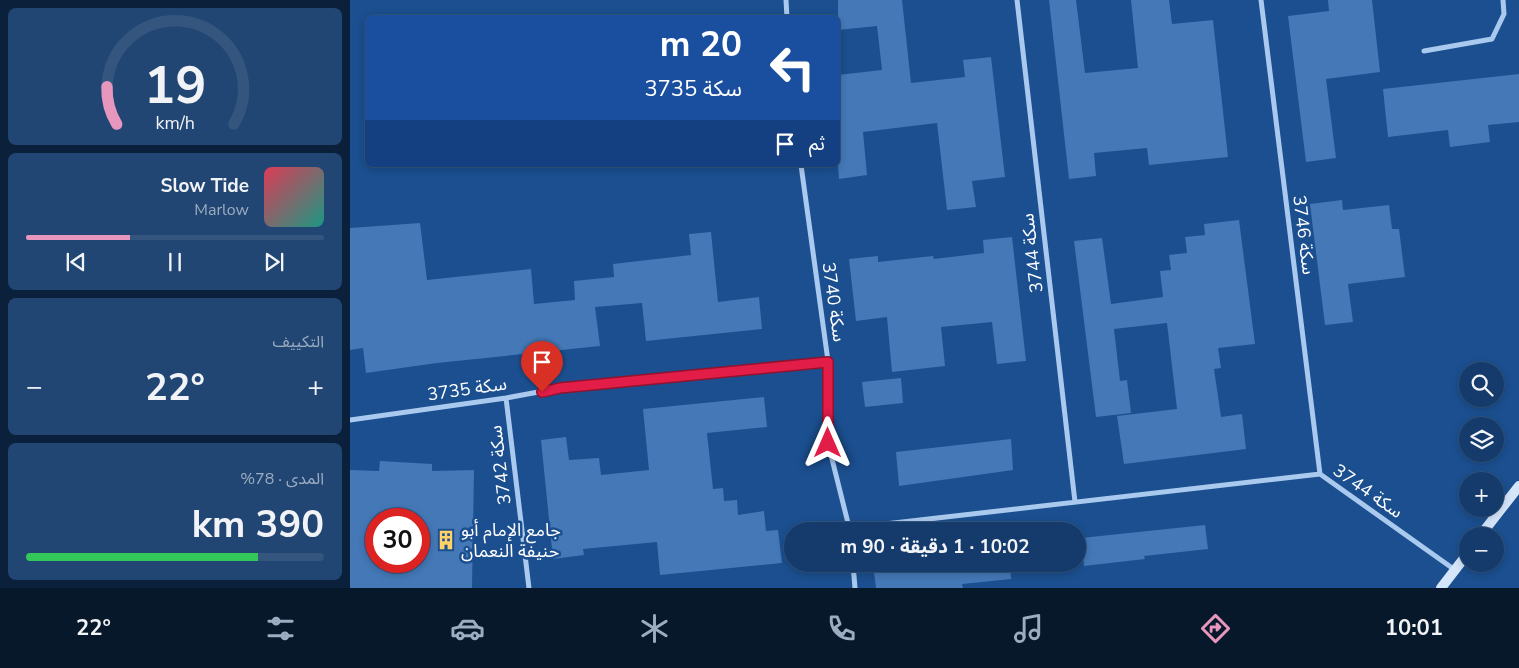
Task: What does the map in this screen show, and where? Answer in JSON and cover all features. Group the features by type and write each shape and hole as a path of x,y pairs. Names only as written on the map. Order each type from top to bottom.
{"street":[{"path":"786,0 787,15"},
{"name":"سكة 3744","path":"1017,0 1075,502"},
{"name":"سكة 3746","path":"1261,0 1320,474"},
{"path":"1424,51 1492,38 1504,14 1503,0"},
{"name":"سكة 3740","path":"801,167 828,362 828,443 848,522"},
{"name":"سكة 3735","path":"350,420 506,398 560,388 828,362"},
{"name":"سكة 3742","path":"506,398 528,588"},
{"name":"سكة 3744","path":"914,522 1320,474 1454,570"},
{"path":"1487,527 1519,486"},
{"path":"1441,588 1459,564"},
{"path":"854,572 855,588"}],"building":[{"path":"838,0 902,0 911,83 965,77 963,60 991,57 1005,177 972,181 976,207 947,210 937,123 863,132 867,175 839,179 840,75 882,70 877,26 840,30 840,15 838,15"},
{"path":"1049,0 1076,0 1085,73 1138,68 1131,0 1169,0 1172,24 1213,20 1228,157 1149,165 1147,148 1094,153 1096,176 1069,179"},
{"path":"1328,0 1372,0 1380,72 1326,79 1336,158 1306,162 1288,16 1329,11"},
{"path":"1519,74 1519,122 1488,125 1490,142 1450,147 1448,130 1388,137 1383,89"},
{"path":"1342,200 1343,210 1389,205 1392,229 1399,229 1405,277 1348,284 1353,322 1325,325 1310,204"},
{"path":"1239,220 1255,344 1218,348 1221,368 1214,369 1221,417 1242,414 1246,449 1124,464 1117,416 1177,409 1167,323 1114,329 1120,381 1127,380 1131,413 1096,417 1074,241 1102,238 1111,304 1163,297 1160,271 1171,270 1169,255 1187,253 1185,237 1205,235 1204,224"},
{"path":"420,223 427,280 531,269 534,304 575,300 574,281 614,277 613,264 691,255 689,234 711,232 718,302 759,297 762,329 646,341 642,303 595,307 600,346 437,363 366,373 363,348 350,350 350,228"},
{"path":"1012,237 1026,361 997,364 992,322 941,327 945,366 892,372 887,317 856,321 849,259 878,256 878,262 933,256 934,259 984,253 983,240"},
{"path":"901,378 903,403 865,407 862,382"},
{"path":"764,397 767,427 707,433 713,489 723,488 724,501 737,500 738,515 764,511 766,531 778,530 782,563 660,575 657,542 583,549 584,555 553,559 541,440 566,437 569,460 599,458 601,475 649,470 643,409"},
{"path":"1011,439 1013,470 899,486 896,452"},
{"name":"جامع الإمام أبو حنيفة النعمان","path":"380,461 432,464 432,471 474,470 472,588 350,588 350,470 379,471"},
{"path":"1205,525 1208,549 1144,556 1145,559 1086,566 1086,537"},
{"path":"874,572 1011,572 1011,579 962,584 963,588 876,588"}],"place":[{"name":"جامع الإمام أبو حنيفة النعمان","path":"446,540"}],"route":[{"path":"542,392 560,388 828,362 828,443"}]}
